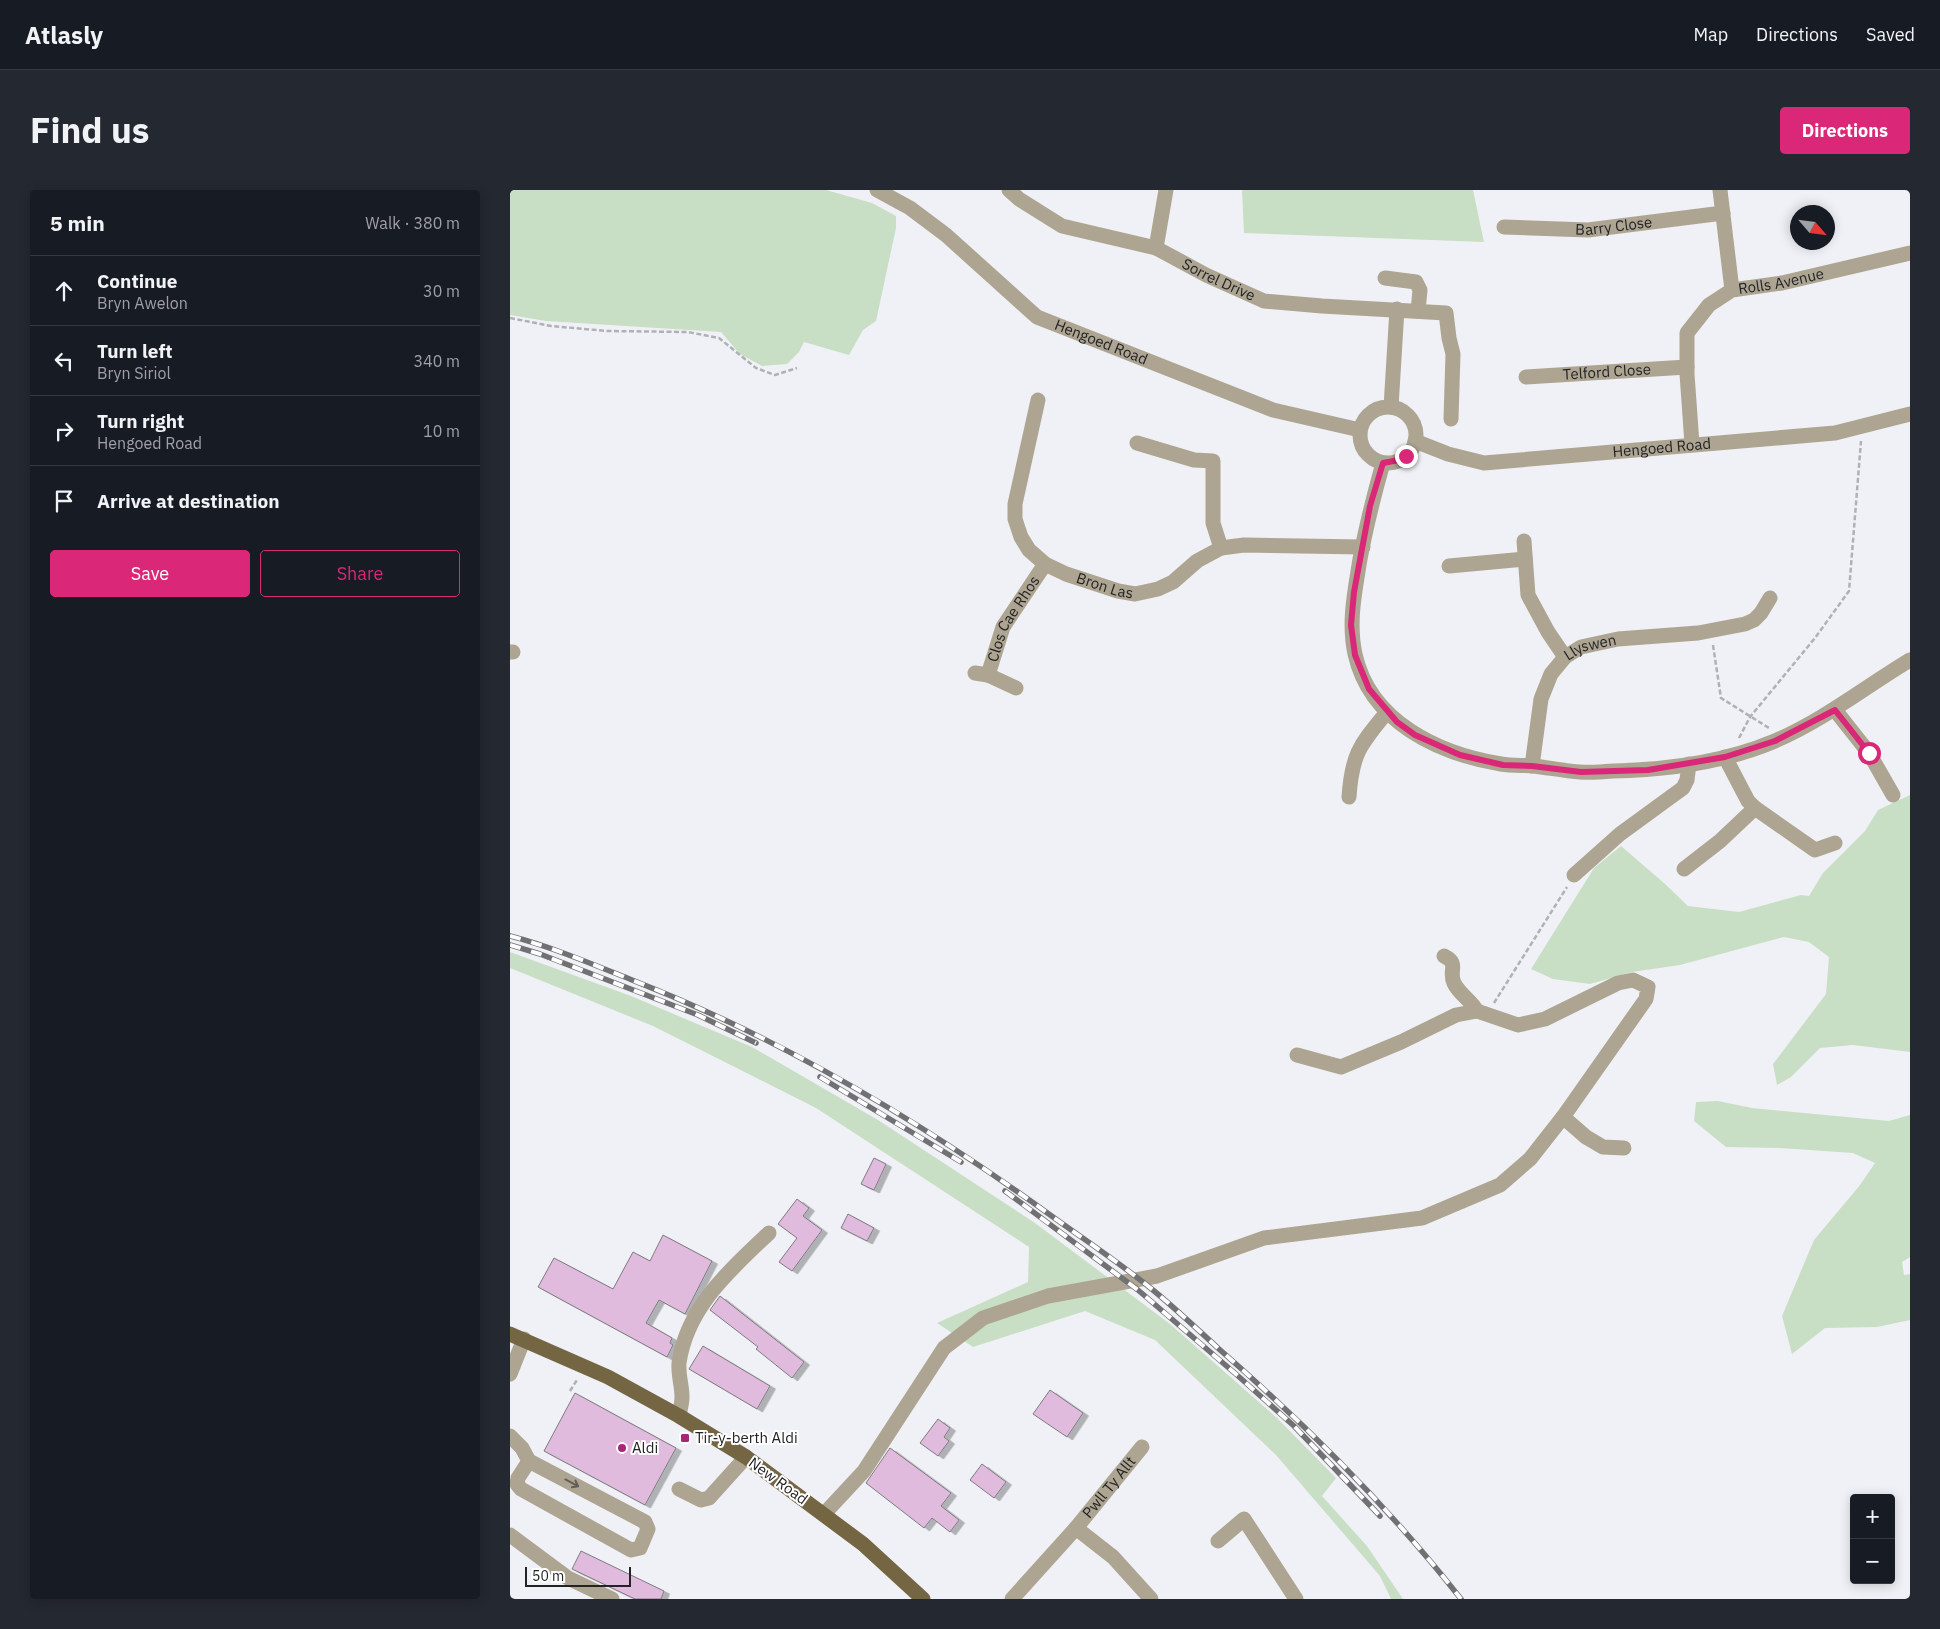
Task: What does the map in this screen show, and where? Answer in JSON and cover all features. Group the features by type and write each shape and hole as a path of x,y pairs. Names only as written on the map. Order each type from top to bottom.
{"main road":[{"name":"New Road","path":"517,1336 608,1378 679,1416 746,1457 863,1544 923,1599"}],"street":[{"name":"Hengoed Road","path":"877,190 910,208 946,235 1038,317 1273,410 1360,430"},
{"name":"Sorrel Drive","path":"1008,190 1062,226 1156,248 1206,275 1264,300 1322,306 1446,313 1453,354 1451,419"},
{"path":"1156,248 1166,190"},
{"path":"1720,190 1732,290"},
{"name":"Barry Close","path":"1504,227 1588,230 1723,213"},
{"name":"Rolls Avenue","path":"1692,444 1687,367 1687,333 1709,306 1732,290 1782,283 1910,253"},
{"path":"1385,278 1416,282 1420,290 1418,311"},
{"path":"1391,407 1397,309"},
{"name":"Telford Close","path":"1526,377 1687,367"},
{"name":"Bron Las","path":"1038,400 1015,504 1015,520 1021,537 1029,550 1045,564 1066,574 1118,591 1135,594 1158,589 1174,582 1197,561 1221,548 1244,545 1363,547"},
{"path":"1382,407 1391,407 1408,415 1416,432 1415,442 1406,456 1399,460 1383,463 1374,460 1362,447 1360,430 1368,415 1382,407"},
{"name":"Hengoed Road","path":"1415,442 1448,454 1484,462 1835,433 1910,414"},
{"path":"1137,443 1194,460 1213,462 1213,523 1221,548"},
{"path":"1383,463 1370,506 1354,592 1351,625 1355,655 1369,689 1387,712 1415,735 1460,755 1503,765 1532,766 1581,772 1648,770 1728,756 1782,737 1835,710 1910,660"},
{"path":"1524,541 1528,595 1548,632 1565,657"},
{"path":"1448,566 1525,559"},
{"name":"Clos Cae Rhos","path":"1016,688 982,674 1003,627 1045,564"},
{"name":"Llyswen","path":"1532,766 1541,699 1551,674 1565,657 1582,648 1618,639 1710,632 1730,628 1754,620 1761,613 1770,598"},
{"path":"1835,710 1869,753 1893,795"},
{"path":"1349,797 1351,771 1356,756 1364,740 1387,712"},
{"path":"1728,756 1748,801 1755,808 1815,850 1835,843"},
{"path":"1574,875 1620,834 1683,788 1689,764"},
{"path":"1684,869 1741,823 1755,808"},
{"path":"824,1514 864,1471 944,1348 983,1318 1048,1296 1157,1276 1264,1238 1422,1218 1500,1185 1530,1159 1563,1117 1646,999 1648,986 1633,980 1618,984 1544,1019 1518,1026 1481,1012 1456,986 1453,979 1453,962 1444,956"},
{"path":"1297,1055 1341,1067 1401,1042 1456,1015 1481,1012"},
{"path":"1563,1117 1586,1137 1604,1147 1624,1148"},
{"path":"679,1416 682,1399 678,1376 679,1362 692,1320 711,1291 768,1233"},
{"path":"510,1374 517,1336"},
{"path":"510,1436 522,1448 529,1461 644,1522 648,1529 640,1548 631,1550 521,1489 517,1484 518,1478 529,1461"},
{"name":"Pwll Ty Allt","path":"1012,1599 1076,1528 1142,1447"},
{"path":"679,1489 701,1500 709,1498 746,1457"},
{"path":"1218,1541 1244,1519 1296,1599"},
{"name":"Pwll Ty Allt","path":"1076,1528 1113,1557 1151,1599"},
{"path":"510,1535 568,1578 612,1599"}],"path":[{"path":"510,318 550,326 607,331 688,332 718,338 756,368 775,374 797,368"},
{"path":"1728,756 1750,716 1815,638 1849,591 1861,438"},
{"path":"1710,632 1722,698 1782,737"},
{"path":"1481,1012 1496,1001 1574,875"},
{"path":"570,1391 577,1378"}],"green space":[{"path":"510,190 826,190 872,203 896,216 896,228 876,321 863,330 849,355 804,342 799,352 787,364 762,366 740,354 721,332 546,321 510,315"},
{"path":"1242,190 1473,190 1484,242 1244,233"},
{"path":"1910,795 1910,1052 1853,1045 1820,1048 1791,1077 1777,1085 1773,1064 1826,994 1829,957 1809,942 1784,937 1680,965 1632,972 1590,984 1553,979 1531,969 1594,868 1621,846 1688,906 1739,912 1801,895 1809,896 1823,873 1865,831 1878,810"},
{"path":"510,952 631,996 752,1047 878,1120 1035,1223 1170,1324 1277,1418 1336,1478 1322,1496 1367,1546 1403,1599 1391,1599 1380,1576 1276,1455 1155,1340 1085,1311 973,1347 937,1323 1028,1282 1029,1247 816,1108 653,1026 510,968"},
{"path":"1718,1101 1752,1108 1889,1121 1910,1115 1910,1257 1902,1262 1904,1275 1910,1274 1910,1320 1877,1327 1825,1328 1792,1354 1782,1316 1814,1240 1860,1185 1875,1163 1853,1153 1780,1148 1726,1147 1694,1121 1696,1102"}],"building":[{"path":"874,1158 886,1164 874,1190 861,1184"},
{"path":"797,1199 809,1208 803,1216 822,1230 792,1271 779,1262 797,1238 778,1224"},
{"path":"848,1214 874,1228 867,1241 841,1228"},
{"path":"663,1235 712,1261 685,1314 659,1300 646,1323 672,1338 670,1343 673,1345 667,1357 538,1287 554,1258 613,1289 633,1252 650,1261"},
{"path":"720,1296 804,1362 792,1378 756,1349 758,1347 710,1310"},
{"path":"703,1346 770,1386 757,1409 689,1369"},
{"path":"1050,1390 1083,1413 1067,1437 1033,1414"},
{"path":"575,1393 676,1448 645,1505 544,1451"},
{"path":"938,1419 950,1428 944,1437 949,1441 938,1456 920,1443"},
{"path":"890,1448 951,1493 941,1506 959,1520 950,1532 932,1518 924,1528 866,1483"},
{"path":"982,1464 1006,1482 994,1498 970,1480"},
{"path":"581,1551 664,1591 661,1599 635,1599 572,1569"}],"railway":[{"path":"510,936 602,968 688,1003 743,1029 850,1085 953,1148 1003,1182 1148,1286 1283,1407 1376,1500 1461,1599"},
{"path":"510,945 540,954 698,1015 756,1043"},
{"path":"820,1077 961,1162"},
{"path":"1005,1191 1138,1290 1237,1375 1294,1426 1380,1516"}],"place":[{"name":"Tir-y-berth Aldi","path":"685,1438"},
{"name":"Aldi","path":"622,1448"}],"route":[{"path":"1406,456 1391,463 1383,463 1370,506 1354,592 1351,625 1355,655 1369,689 1397,722 1415,735 1436,746 1460,755 1503,765 1532,766 1581,772 1648,770 1725,757 1775,741 1835,710 1869,753"}]}
